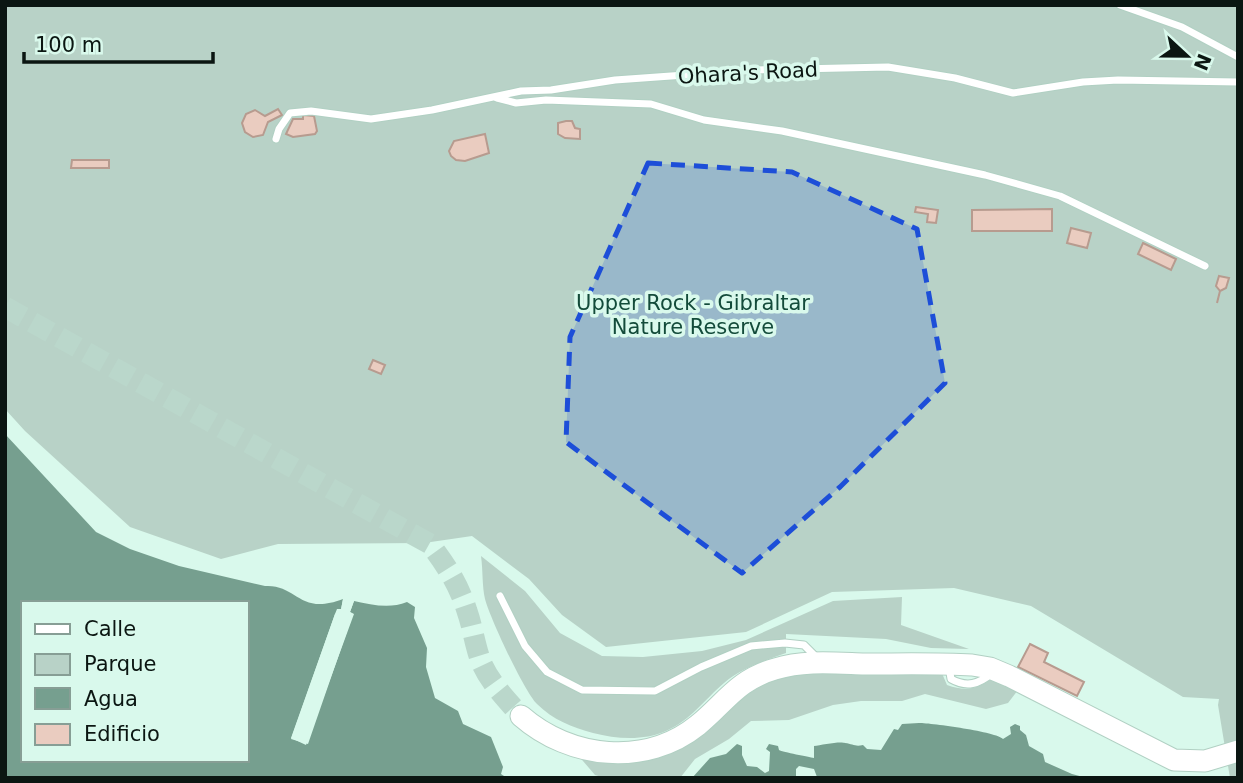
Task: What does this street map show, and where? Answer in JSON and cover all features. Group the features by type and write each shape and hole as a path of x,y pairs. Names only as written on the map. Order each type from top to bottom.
{"main road":[{"path":"521,716 555,739 578,748 610,753 636,752 685,734 707,717 731,692 765,672 797,664 821,663 980,665 996,670 1174,760 1205,761 1237,749"}],"lane":[{"path":"1120,5 1182,27 1238,58"},
{"name":"Ohara's Road","path":"276,139 290,113 311,111 370,119 496,98 521,91 551,90 615,80 755,70 888,67 923,72 1013,93 1083,82 1118,80 1238,82"},
{"path":"496,98 516,103 546,100 651,104 704,120 782,131 985,175 1060,196 1205,266"},
{"path":"499,596 525,646 547,672 582,690 655,691 701,667 751,646 785,643 804,645 821,663"}],"highlighted area":[{"path":"648,163 792,172 917,229 945,383 840,487 742,573 566,442 570,337"}],"green space":[{"name":"Upper Rock - Gibraltar Nature Reserve","path":"5,5 1238,5 1238,778 1230,778 1219,699 1183,697 1031,606 954,588 832,592 746,632 606,647 562,615 529,579 472,536 424,543 278,544 221,559 130,527 25,431 5,409"},
{"path":"481,556 525,591 560,633 602,656 643,657 702,651 746,640 833,601 902,597 901,625 969,649 931,648 886,639 786,634 786,653 738,673 690,715 666,731 639,738 602,735 556,719 531,697 488,608"},
{"path":"808,670 941,671 947,685 954,687 971,688 993,678 1018,690 1008,703 986,709 925,694 902,701 861,701 833,705 789,720 751,721 729,739 695,759 680,778 605,778 595,775 577,754 652,759 692,742 732,706 769,679"}],"water":[{"path":"5,434 96,532 130,549 179,566 276,587 307,602 317,604 343,599 341,610 335,614 291,739 308,744 353,614 350,612 354,601 388,606 407,602 415,607 414,618 427,648 426,667 435,698 458,711 463,724 491,737 503,767 501,774 507,778 5,778"},
{"path":"919,723 977,731 1003,739 1011,734 1010,727 1015,724 1020,726 1020,730 1026,735 1029,746 1043,754 1045,762 1087,778 825,778 817,777 814,769 799,766 796,769 796,778 692,778 710,758 726,754 737,744 742,746 742,755 747,766 757,767 765,773 769,771 770,752 766,749 769,744 778,746 781,751 814,758 814,746 835,743 863,745 867,749 881,750 894,729 898,730 902,724"}],"pier":[{"path":"343,599 347,599 347,602 343,612 338,615 295,737 305,741 349,616 346,612 351,600 354,601 350,612 354,614 306,745 291,738 335,614 337,609 341,609"}],"building":[{"path":"278,109 282,115 268,122 263,135 253,137 245,132 242,123 246,114 255,110 265,116"},
{"path":"303,115 314,116 317,131 315,134 293,137 286,134 293,119 303,119"},
{"path":"572,121 575,128 580,129 580,139 565,138 558,134 558,123"},
{"path":"485,134 489,153 465,161 451,156 449,151 454,141"},
{"path":"72,160 109,160 109,168 71,168"},
{"path":"916,207 938,210 936,223 927,222 928,214 915,212"},
{"path":"1052,209 1052,231 972,231 972,210"},
{"path":"1071,228 1091,233 1087,248 1067,243"},
{"path":"1143,243 1176,259 1171,270 1138,254"},
{"path":"1219,276 1229,278 1226,288 1220,291 1216,286"},
{"path":"373,360 385,365 381,374 369,369"},
{"path":"1030,644 1048,653 1044,662 1084,682 1077,696 1018,667"}],"tunnel":[{"path":"5,307 430,544 460,593 486,671 521,716"}]}
